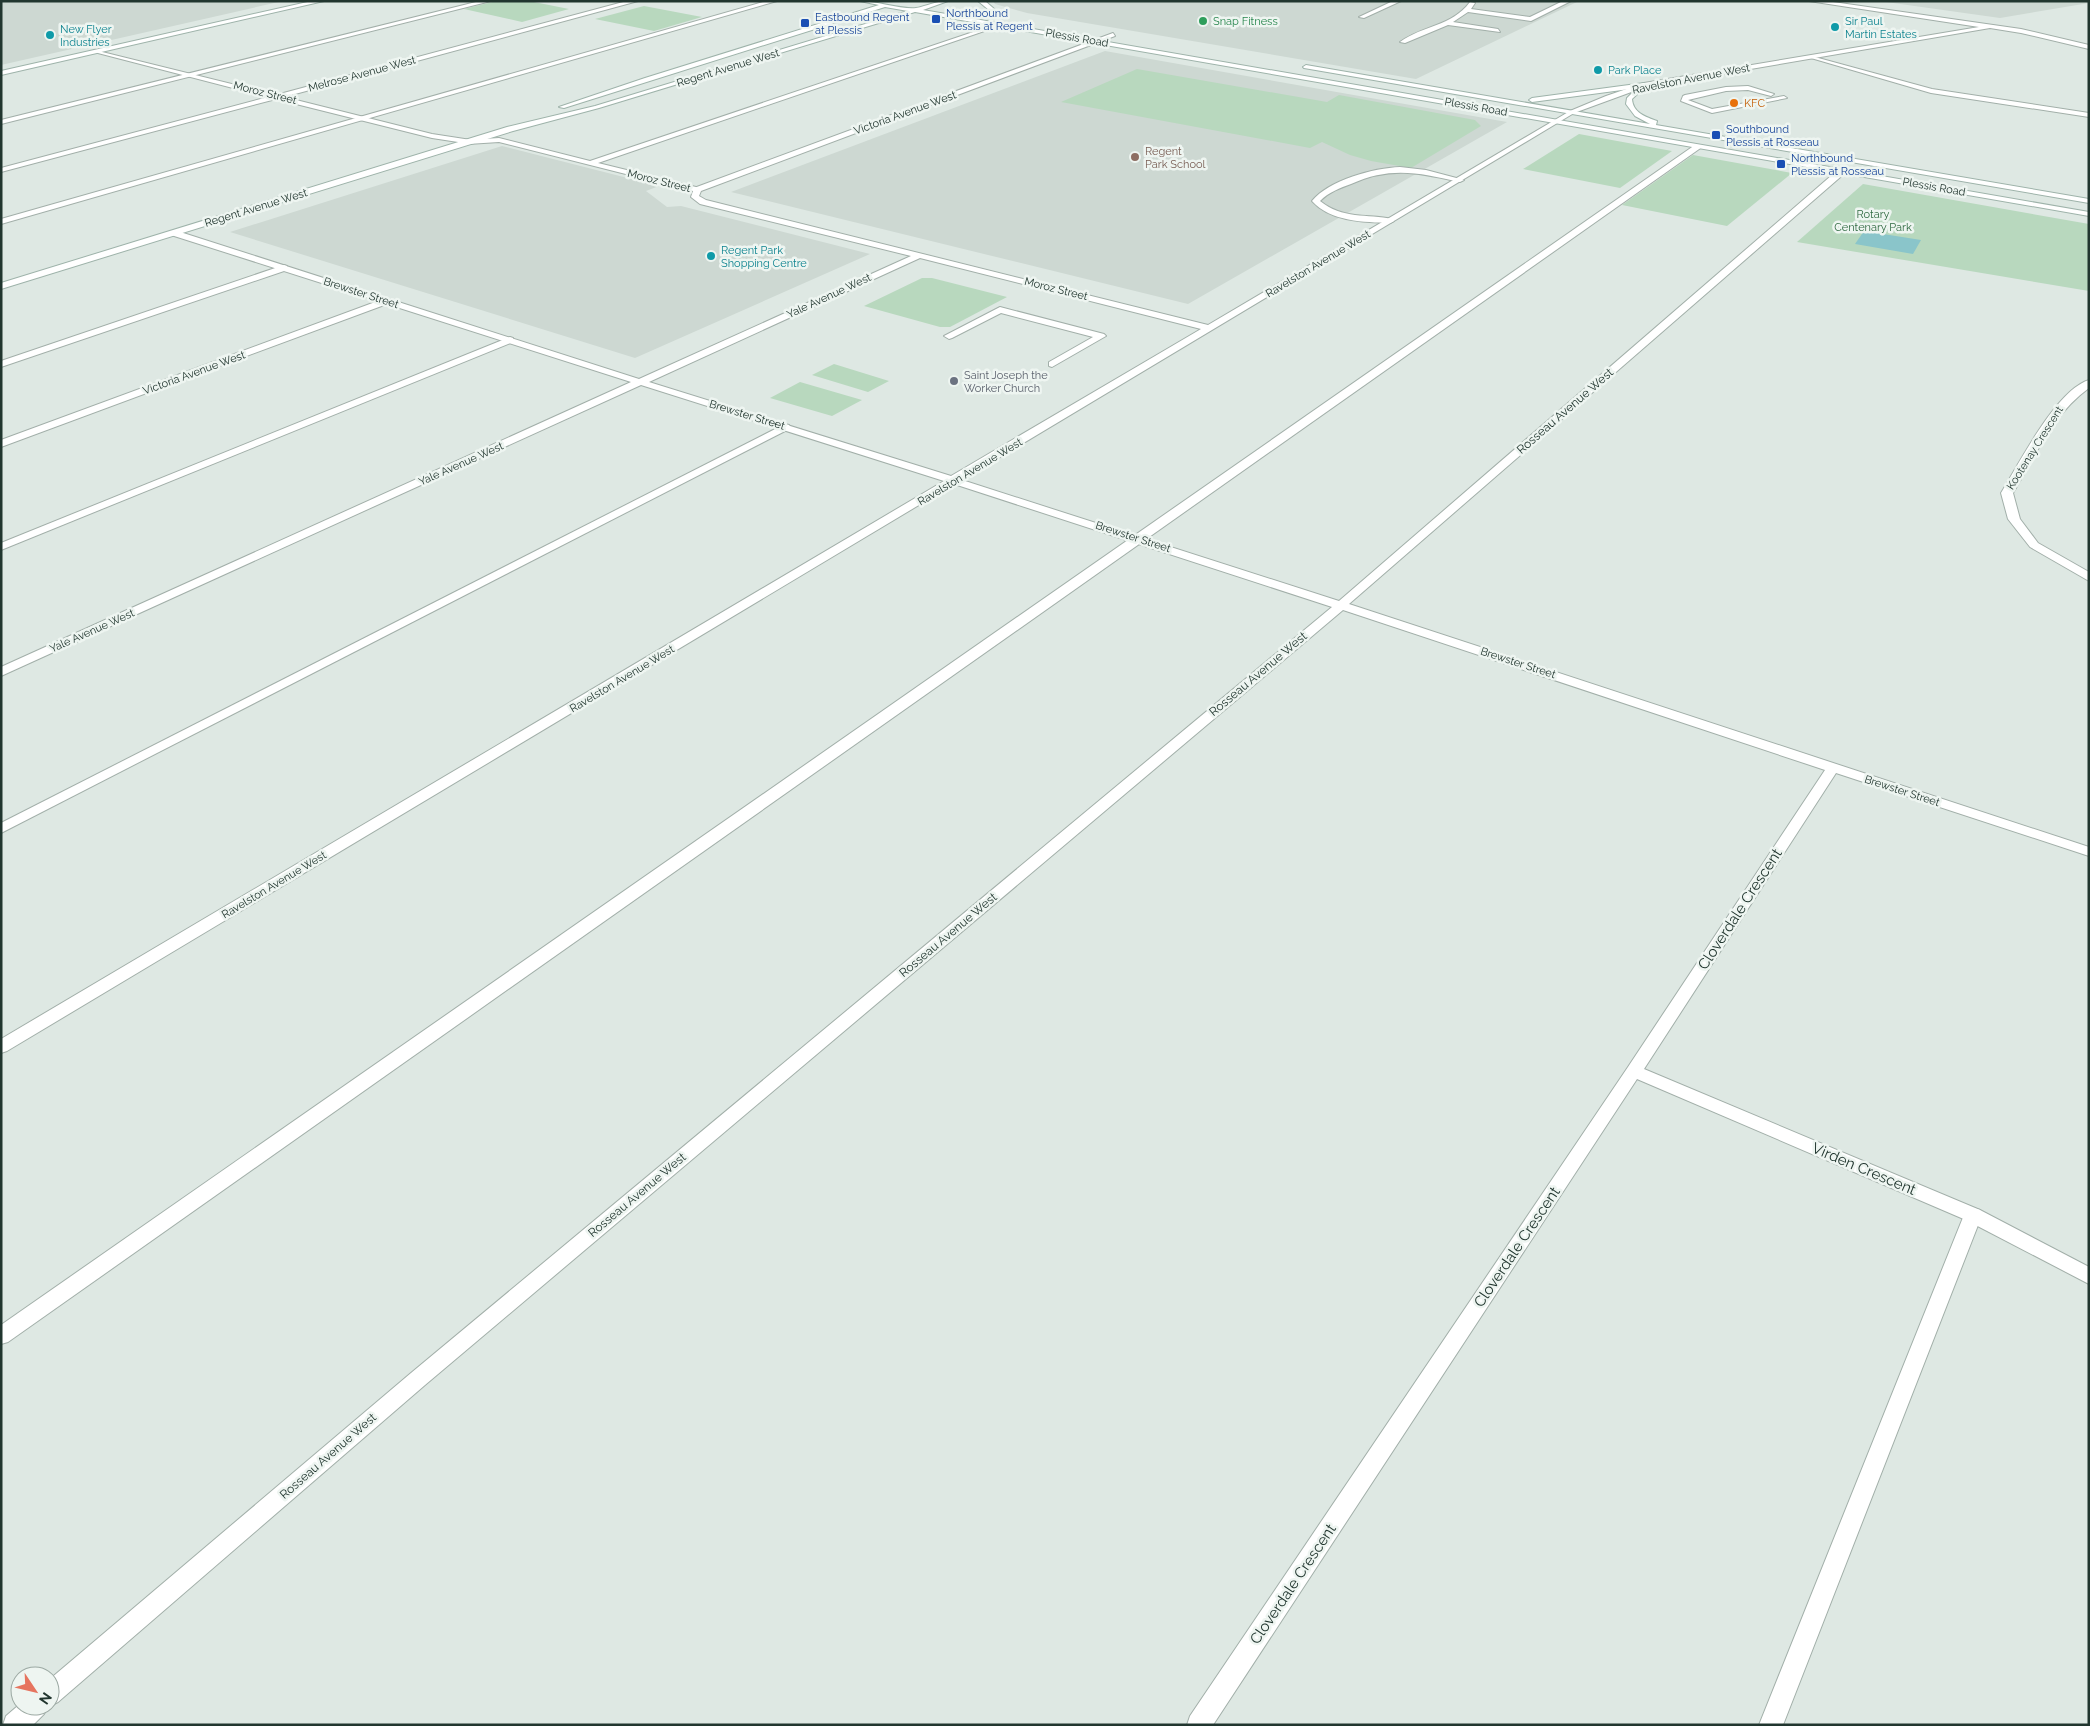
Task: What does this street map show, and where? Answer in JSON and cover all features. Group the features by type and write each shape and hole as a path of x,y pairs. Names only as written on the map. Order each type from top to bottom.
{"street":[{"path":"152,38 292,1"},
{"path":"1,73 321,1"},
{"path":"1,122 488,1"},
{"name":"Melrose Avenue West","path":"1,170 635,1"},
{"path":"1,222 774,1"},
{"name":"Plessis Road","path":"863,1 2089,214"},
{"name":"Regent Avenue West","path":"510,129 575,102 898,1"},
{"path":"920,1 946,4"},
{"path":"982,1 997,14"},
{"path":"1362,16 1398,1"},
{"path":"1402,42 1445,23 1468,10 1473,1 1466,1"},
{"path":"1468,10 1531,19 1568,1"},
{"path":"1812,1 1957,21 1988,28 2021,31 2089,47"},
{"name":"Regent Avenue West","path":"1,286 510,129 605,105 936,4"},
{"path":"988,13 1005,16"},
{"path":"1445,23 1498,31"},
{"path":"590,163 999,24"},
{"path":"1988,28 2002,35 2020,39"},
{"name":"Ravelston Avenue West","path":"1,1047 955,481 1572,112 1644,85 1988,28"},
{"name":"Plessis Road","path":"1094,32 1122,36"},
{"name":"Victoria Avenue West","path":"697,190 1113,35"},
{"name":"Moroz Street","path":"96,51 432,136 468,142 499,140 697,190 694,197 703,202 1210,328"},
{"path":"1813,57 1931,91 2089,115"},
{"name":"Plessis Road","path":"1297,66 2089,200"},
{"path":"1490,98 1531,101 1644,85"},
{"path":"1644,85 1629,99 1631,110 1652,122 1680,132"},
{"path":"1771,94 1748,88 1726,89 1685,96 1684,101 1712,111 1784,98"},
{"path":"1,1336 1698,147"},
{"path":"1390,222 1328,212 1316,202 1320,196 1336,188 1367,173 1382,169 1414,170 1460,180"},
{"name":"Rosseau Avenue West","path":"60,1685 418,1379 1341,604 1842,171"},
{"name":"Brewster Street","path":"174,233 386,302 1341,604 2089,852"},
{"name":"Yale Avenue West","path":"1,672 920,255"},
{"path":"1,364 284,268"},
{"name":"Victoria Avenue West","path":"1,444 386,302"},
{"path":"949,336 1000,310 1101,336 1052,364"},
{"path":"1,547 510,340"},
{"name":"Kootenay Crescent","path":"2089,383 2070,396 2057,412 2007,493 2014,519 2034,545 2089,577"},
{"path":"1,829 785,427"},
{"name":"Cloverdale Crescent","path":"1199,1725 1833,768"},
{"name":"Virden Crescent","path":"1634,1071 1973,1215 2089,1276"},
{"path":"1770,1725 1973,1215"},
{"path":"15,1725 25,1716"}],"shaded area":[{"name":"New Flyer Industries","path":"1,1 283,1 1,65"},
{"path":"993,1 1579,1 1416,79 1027,13 995,4"},
{"path":"1879,1 2089,1 2089,3 2000,18"},
{"name":"Regent Park School","path":"1105,51 1507,122 1188,304 731,192"},
{"path":"502,146 659,186 646,191 667,207 681,206 870,254 635,358 230,232"}],"green space":[{"path":"496,1 529,1 569,9 522,22 464,9"},
{"path":"644,6 702,17 654,31 595,19"},
{"path":"1137,69 1327,102 1339,95 1475,120 1481,126 1411,168 1350,155 1322,142 1310,148 1061,102"},
{"path":"1579,134 1672,151 1620,188 1523,169"},
{"path":"1693,155 1792,173 1727,226 1622,205"},
{"name":"Rotary Centenary Park","path":"1863,184 2089,224 2089,291 1797,242"},
{"path":"922,278 932,278 1007,297 950,327 940,327 864,306"},
{"path":"834,364 889,381 868,392 812,375"},
{"path":"800,382 862,400 832,416 770,398"}],"water":[{"path":"1864,231 1921,240 1913,254 1855,244"}],"place":[{"name":"Northbound Plessis at Regent","path":"936,19"},
{"name":"Snap Fitness","path":"1203,21"},
{"name":"Eastbound Regent at Plessis","path":"805,23"},
{"name":"Sir Paul Martin Estates","path":"1835,27"},
{"name":"New Flyer Industries","path":"50,35"},
{"name":"Park Place","path":"1598,70"},
{"name":"KFC","path":"1734,103"},
{"name":"Southbound Plessis at Rosseau","path":"1716,135"},
{"name":"Regent Park School","path":"1135,157"},
{"name":"Northbound Plessis at Rosseau","path":"1781,164"},
{"name":"Regent Park Shopping Centre","path":"711,256"},
{"name":"Saint Joseph the Worker Church","path":"954,381"}]}
